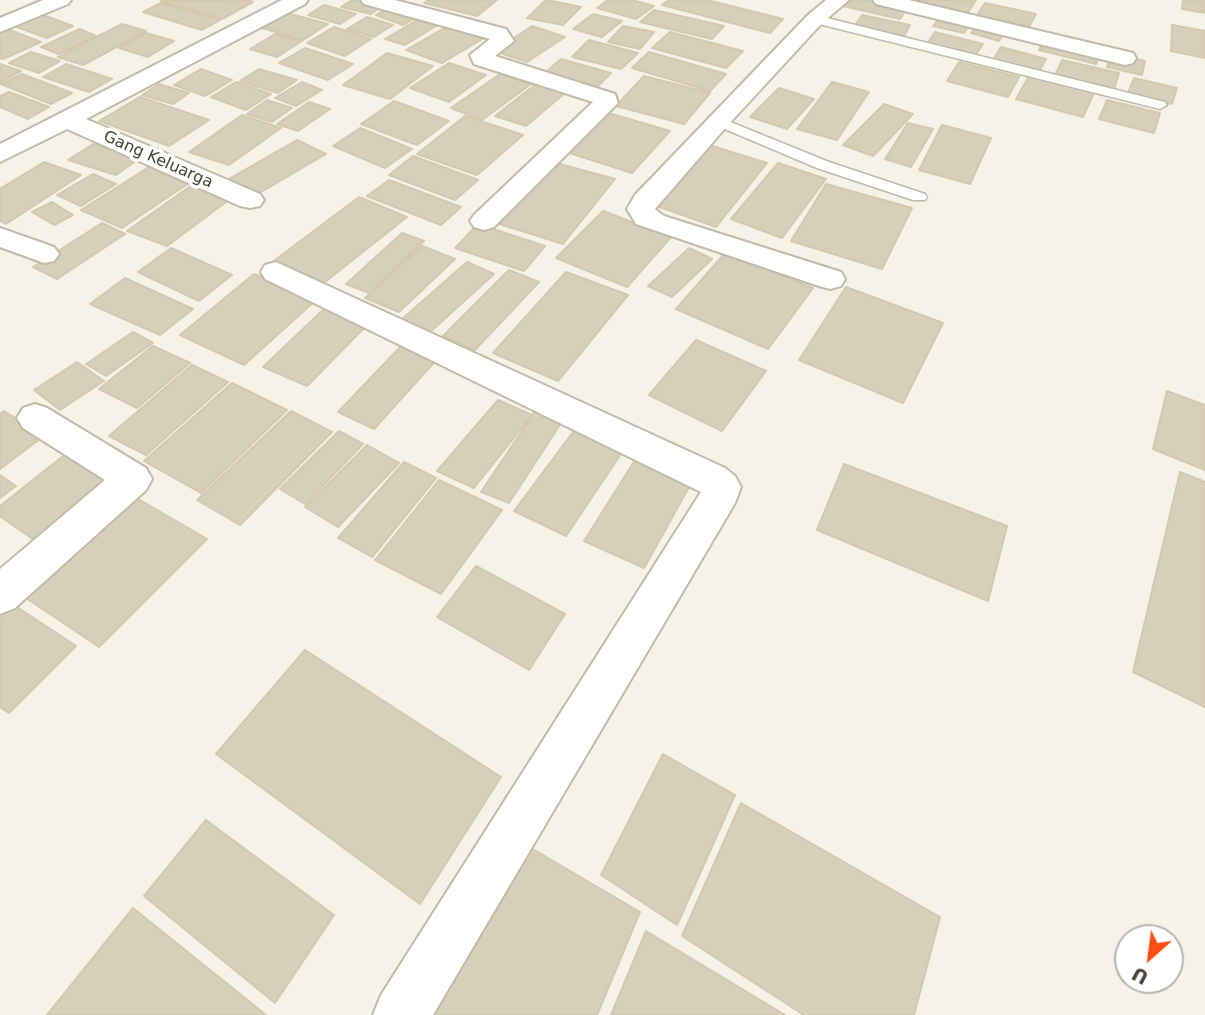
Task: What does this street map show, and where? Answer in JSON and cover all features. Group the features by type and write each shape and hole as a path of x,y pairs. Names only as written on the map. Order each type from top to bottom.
{"street":[{"path":"0,26 61,0"},
{"path":"0,154 298,0"},
{"path":"372,0 498,34 503,41 481,55 482,59 607,99 606,103 484,221"},
{"path":"830,279 654,222 641,213 645,201 718,121 815,19 839,0"},
{"path":"883,0 1125,58"},
{"name":"Gang Keluarga","path":"66,120 250,200"},
{"path":"0,237 44,254"},
{"path":"276,272 722,487 722,492 401,1015"},
{"path":"0,595 133,479 35,418"}],"lane":[{"path":"815,19 1160,105"},
{"path":"718,121 823,165 919,197"}],"building":[{"path":"352,0 383,5 371,14 341,7"},
{"path":"429,0 497,0 477,16 424,3"},
{"path":"546,0 581,7 563,25 527,18"},
{"path":"608,0 632,0 654,6 636,19 597,8"},
{"path":"669,0 707,0 783,19 770,33 662,5"},
{"path":"848,0 874,0 908,7 900,19 843,6"},
{"path":"976,0 967,14 916,2"},
{"path":"1183,0 1205,0 1205,13 1182,9"},
{"path":"161,1 253,2 222,19"},
{"path":"161,3 220,20 202,30 143,12"},
{"path":"985,3 1036,14 1029,27 977,15"},
{"path":"324,5 356,14 340,24 308,15"},
{"path":"391,7 418,16 403,25 376,15"},
{"path":"654,10 724,26 712,39 640,22"},
{"path":"287,13 328,24 303,40 262,28"},
{"path":"40,14 73,26 47,38 14,26"},
{"path":"593,14 622,21 602,37 573,29"},
{"path":"862,15 910,25 904,36 855,25"},
{"path":"941,16 971,23 964,33 933,26"},
{"path":"367,17 393,25 374,37 347,29"},
{"path":"417,20 436,26 405,45 385,39"},
{"path":"453,23 489,35 442,63 406,50"},
{"path":"122,24 146,31 83,65 58,57"},
{"path":"979,24 1006,31 999,41 971,33"},
{"path":"1172,25 1205,31 1205,58 1171,51"},
{"path":"532,26 565,37 527,62 494,51"},
{"path":"623,26 654,32 640,49 608,42"},
{"path":"334,27 371,39 345,56 307,43"},
{"path":"7,29 41,42 0,58 0,32"},
{"path":"80,29 96,36 58,54 41,47"},
{"path":"670,32 743,51 726,68 652,48"},
{"path":"935,32 983,44 975,56 927,44"},
{"path":"146,33 174,41 148,57 119,48"},
{"path":"275,34 302,41 277,57 250,49"},
{"path":"589,40 638,53 621,69 572,57"},
{"path":"1044,40 1101,53 1096,64 1039,50"},
{"path":"1001,47 1046,59 1039,72 993,60"},
{"path":"305,48 353,64 328,80 279,63"},
{"path":"31,52 60,61 39,73 9,63"},
{"path":"649,52 726,74 710,91 632,68"},
{"path":"387,53 433,66 390,99 343,85"},
{"path":"1111,54 1145,61 1142,75 1107,67"},
{"path":"561,59 611,73 597,87 546,72"},
{"path":"1062,60 1119,73 1114,89 1055,76"},
{"path":"959,62 1019,77 1008,97 947,81"},
{"path":"449,63 486,75 449,102 410,88"},
{"path":"0,64 21,71 0,82"},
{"path":"66,64 112,79 89,92 43,77"},
{"path":"201,69 232,80 205,96 174,85"},
{"path":"259,69 297,80 278,93 240,81"},
{"path":"22,74 72,93 51,104 1,84"},
{"path":"500,74 531,84 482,120 451,108"},
{"path":"644,76 710,93 684,124 616,106"},
{"path":"1029,76 1094,93 1083,117 1016,99"},
{"path":"1134,78 1177,88 1172,104 1128,93"},
{"path":"236,82 271,94 246,110 211,97"},
{"path":"302,82 322,90 296,106 275,98"},
{"path":"832,82 869,92 837,140 797,129"},
{"path":"159,84 189,93 173,104 142,95"},
{"path":"536,84 565,93 526,126 495,116"},
{"path":"779,88 814,99 787,129 750,117"},
{"path":"9,92 49,107 28,119 0,107 0,96"},
{"path":"140,97 209,120 169,146 99,121"},
{"path":"267,100 292,108 272,122 247,114"},
{"path":"1107,100 1160,113 1154,133 1099,119"},
{"path":"394,101 449,121 417,145 361,124"},
{"path":"309,102 330,109 298,131 277,124"},
{"path":"884,104 913,114 873,156 843,145"},
{"path":"605,112 670,131 632,173 563,151"},
{"path":"242,115 281,128 229,165 189,152"},
{"path":"465,116 523,135 477,175 417,154"},
{"path":"908,123 933,129 911,167 885,159"},
{"path":"942,125 991,138 970,184 919,170"},
{"path":"360,128 412,149 385,168 333,146"},
{"path":"297,140 326,154 256,195 227,180"},
{"path":"93,144 140,158 116,175 68,160"},
{"path":"706,144 767,163 716,227 651,204"},
{"path":"413,156 478,180 455,200 389,175"},
{"path":"549,161 615,179 563,244 493,222"},
{"path":"44,162 81,175 6,224 0,221 0,189"},
{"path":"778,163 826,179 782,238 731,219"},
{"path":"149,167 189,183 122,228 81,210"},
{"path":"93,174 116,184 81,206 57,195"},
{"path":"389,180 461,207 441,225 367,196"},
{"path":"826,184 912,208 882,269 791,241"},
{"path":"192,185 230,199 167,246 127,231"},
{"path":"359,197 407,217 320,286 271,263"},
{"path":"52,202 73,215 54,225 32,212"},
{"path":"603,211 671,237 627,287 556,258"},
{"path":"102,223 125,234 57,279 33,267"},
{"path":"478,224 545,246 524,271 455,248"},
{"path":"402,233 424,241 369,293 346,284"},
{"path":"422,246 455,259 399,312 365,298"},
{"path":"171,248 232,275 199,301 138,272"},
{"path":"689,248 712,259 672,297 648,286"},
{"path":"725,253 813,288 768,349 676,309"},
{"path":"467,262 494,274 428,334 401,320"},
{"path":"509,270 539,282 475,350 443,336"},
{"path":"566,272 628,295 558,381 493,353"},
{"path":"254,274 316,300 244,365 180,335"},
{"path":"125,278 193,309 160,335 90,304"},
{"path":"846,287 943,323 903,403 799,360"},
{"path":"325,308 368,324 307,386 263,367"},
{"path":"133,332 153,343 106,376 86,364"},
{"path":"696,340 766,371 722,431 649,395"},
{"path":"403,344 438,358 374,429 338,412"},
{"path":"153,346 190,363 137,408 99,389"},
{"path":"77,362 104,381 60,410 34,390"},
{"path":"192,365 228,382 146,455 109,436"},
{"path":"232,383 287,410 201,493 144,461"},
{"path":"1167,391 1205,405 1205,470 1153,449"},
{"path":"498,400 532,415 474,488 437,471"},
{"path":"540,404 567,414 509,503 481,492"},
{"path":"4,411 44,436 0,469 0,414"},
{"path":"291,411 332,432 240,525 197,500"},
{"path":"579,424 627,445 566,536 514,511"},
{"path":"339,431 363,444 305,504 280,489"},
{"path":"367,445 399,463 338,527 305,507"},
{"path":"72,449 122,481 44,547 0,516 0,506"},
{"path":"637,457 693,480 644,568 584,541"},
{"path":"404,462 436,478 372,557 338,538"},
{"path":"844,464 1007,526 988,601 817,530"},
{"path":"1180,472 1205,482 1205,707 1133,672"},
{"path":"0,475 16,486 0,498"},
{"path":"439,480 502,510 441,594 375,560"},
{"path":"133,496 207,539 99,647 23,596"},
{"path":"476,566 565,614 529,670 437,617"},
{"path":"14,605 76,646 9,713 0,707 0,618"},
{"path":"305,650 501,777 420,904 216,754"},
{"path":"663,754 735,795 677,925 601,875"},
{"path":"741,803 940,917 914,1015 804,1015 682,936"},
{"path":"206,820 334,915 275,1003 144,896"},
{"path":"519,841 640,912 597,1015 439,1015 429,1008"},
{"path":"133,908 266,1015 47,1015"},
{"path":"646,931 785,1015 611,1015"}]}
